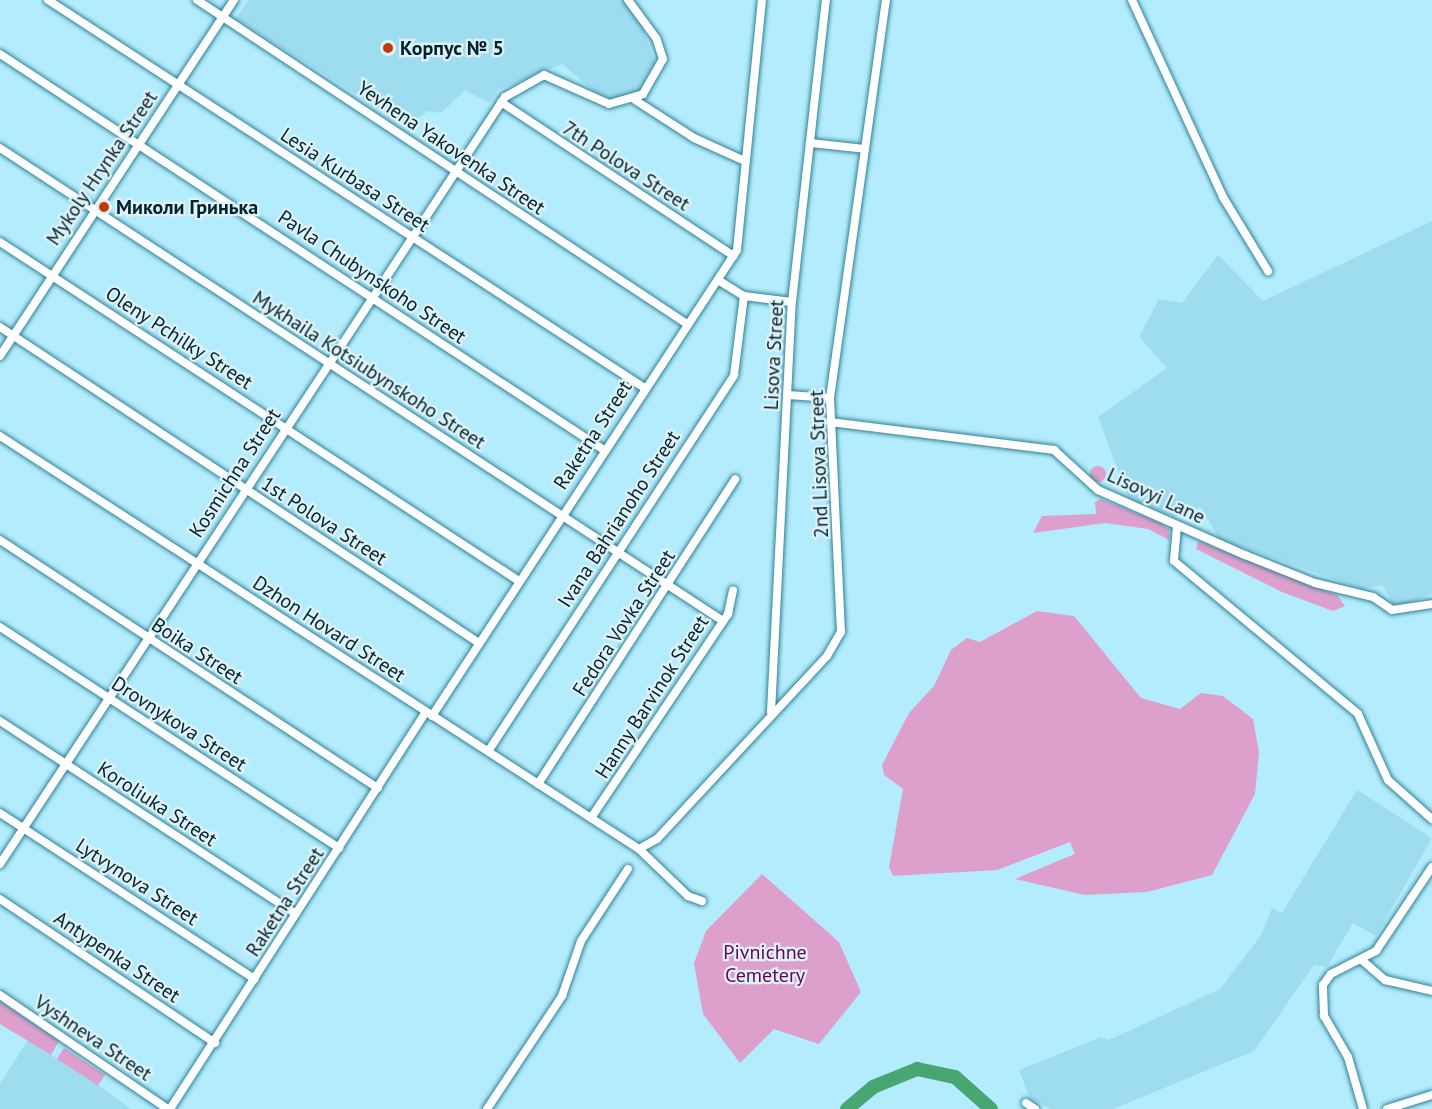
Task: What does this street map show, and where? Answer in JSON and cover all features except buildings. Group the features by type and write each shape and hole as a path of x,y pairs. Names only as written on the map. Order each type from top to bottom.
{"street":[{"name":"Lesia Kurbasa Street","path":"48,0 643,387"},
{"name":"Yevhena Yakovenka Street","path":"196,0 687,324"},
{"name":"Mykoly Hrynka Street","path":"0,356 51,275 234,0"},
{"path":"628,0 656,38 663,59 636,100"},
{"name":"Raketna Street","path":"169,1109 215,1043 378,788 479,643 643,387 734,256 762,0"},
{"name":"Lisova Street","path":"771,712 792,302 826,0"},
{"name":"2nd Lisova Street","path":"639,849 657,839 771,712 827,656 841,632 830,398 886,0"},
{"path":"1132,0 1223,197 1268,271"},
{"name":"Pavla Chubynskoho Street","path":"0,54 604,450"},
{"path":"501,102 544,75 601,102 636,100 694,138 746,161"},
{"name":"Kosmichna Street","path":"0,864 284,426 328,363 453,170 501,102"},
{"name":"7th Polova Street","path":"501,102 734,256"},
{"path":"810,143 865,149"},
{"name":"Mykhaila Kotsiubynskoho Street","path":"0,148 720,619"},
{"name":"Oleny Pchilky Street","path":"0,242 519,581"},
{"path":"718,280 744,296 792,302"},
{"name":"Ivana Bahrianoho Street","path":"489,750 616,551 738,368 744,296"},
{"name":"1st Polova Street","path":"0,327 479,643"},
{"path":"788,395 830,398"},
{"name":"Lisovyi Lane","path":"830,422 1054,450 1098,490 1315,583 1373,597 1386,609 1432,604"},
{"name":"Dzhon Hovard Street","path":"0,436 639,849 688,896 702,901"},
{"name":"Fedora Vovka Street","path":"538,784 669,585 735,479"},
{"path":"1178,526 1171,552 1177,564 1358,714 1388,780 1432,819"},
{"name":"Boika Street","path":"0,540 378,788"},
{"name":"Hanny Barvinok Street","path":"591,818 720,619 729,612 733,591"},
{"name":"Drovnykova Street","path":"0,627 339,848"},
{"name":"Koroliuka Street","path":"0,720 296,914"},
{"name":"Lytvynova Street","path":"0,813 255,980"},
{"path":"1363,1109 1348,1057 1328,1026 1322,1000 1328,977 1363,961 1376,951 1432,867"},
{"path":"487,1109 562,996 581,941 628,869"},
{"name":"Antypenka Street","path":"0,899 215,1043"},
{"path":"1363,961 1385,980 1432,991"},
{"name":"Vyshneva Street","path":"0,995 169,1109"},
{"path":"1387,1109 1432,1095"},
{"path":"1026,1103 1035,1109"}],"shaded area":[{"path":"248,0 624,0 642,25 657,69 637,95 613,99 596,93 562,64 498,90 489,103 465,90 441,113 427,111 409,127 236,19"},
{"path":"1432,221 1432,594 1395,609 1383,585 1362,589 1219,539 1201,507 1174,517 1129,500 1098,417 1167,368 1139,337 1159,299 1182,303 1218,255 1263,301"},
{"path":"1357,790 1432,838 1376,936 1353,923 1327,967 1314,965 1254,1051 1113,1109 1051,1109 1030,1098 1019,1070 1101,1037 1109,1040 1220,989 1262,934 1272,908 1282,913"},
{"path":"28,1040 131,1109 0,1109 0,1084"}],"green space":[{"path":"1098,466 1106,474 1098,482 1090,474"},
{"path":"1101,499 1160,523 1169,529 1169,540 1148,529 1105,523 1033,533 1042,516 1096,514 1095,502"},
{"path":"1198,541 1337,595 1345,606 1333,611 1282,592 1196,549"},
{"path":"1037,611 1074,616 1141,698 1180,709 1201,693 1223,696 1253,719 1259,752 1255,794 1212,875 1147,892 1085,895 1015,879 1075,854 1070,842 997,870 893,876 889,867 903,789 884,775 882,765 909,713 934,686 951,650 967,638 980,642"},
{"name":"Pivnichne Cemetery","path":"762,874 839,942 861,992 819,1044 774,1029 740,1063 703,1014 694,963 706,931"},
{"path":"0,1001 59,1041 51,1055 0,1024"},
{"path":"64,1048 105,1075 98,1086 57,1059"}],"waterway":[{"path":"847,1109 873,1087 917,1069 955,1077 991,1109"}],"place":[{"name":"Корпус № 5","path":"388,48"},
{"name":"Миколи Гринька","path":"104,207"}]}
